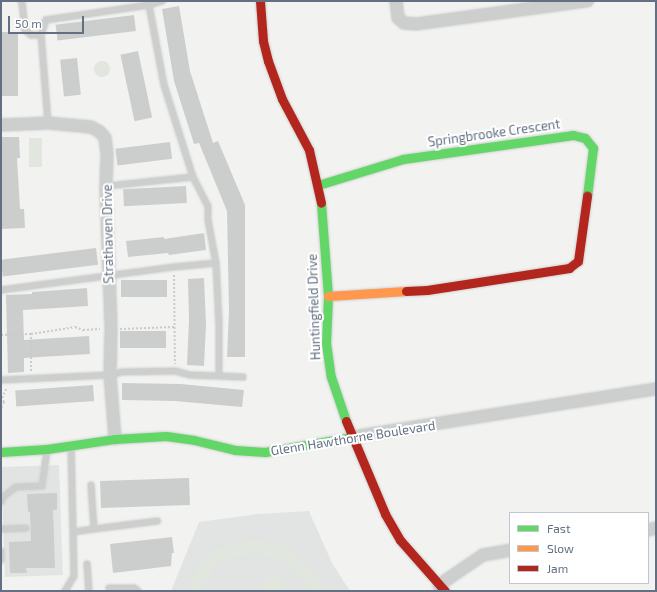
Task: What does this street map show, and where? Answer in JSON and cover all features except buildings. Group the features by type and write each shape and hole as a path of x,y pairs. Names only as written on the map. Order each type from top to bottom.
{"street":[{"name":"Huntingfield Drive","path":"260,1 263,41 270,67 282,99 308,150 318,185 323,213 328,296 326,343 331,377 352,437 385,514 400,540 442,588"},
{"path":"396,1 398,18 404,23 416,24 587,1"},
{"name":"Strathaven Drive","path":"1,125 48,123 91,127 100,132 105,138 111,329 110,375 115,439"},
{"name":"Springbrooke Crescent","path":"318,185 403,159 573,135 585,138 593,148 578,260 569,268 427,290 328,296"},
{"name":"Glenn Hawthorne Boulevard","path":"1,452 47,449 71,444 115,439 166,436 194,440 235,450 266,452 656,389"},
{"path":"442,588 469,563 483,555 509,550"}],"lane":[{"path":"21,1 25,30 31,35 41,35"},
{"path":"48,123 41,35 46,20 149,5 162,1"},
{"path":"149,5 164,85 193,177 208,206 208,220 216,263 219,324 219,376"},
{"path":"107,186 193,177"},
{"path":"1,290 109,275 216,263"},
{"path":"1,380 110,375 122,372 175,371 190,375 243,377"},
{"path":"65,591 74,576 71,444"},
{"path":"1,502 3,497 16,487 42,486 47,449"},
{"path":"91,485 94,529"},
{"path":"73,532 157,521"},
{"path":"1,529 26,528"},
{"path":"1,551 1,560"},
{"path":"87,564 89,591"},
{"path":"109,588 134,588 138,591"}],"path":[{"path":"174,267 175,371"},
{"path":"1,335 32,334 75,327 83,330 175,327"},
{"path":"31,378 32,334"},
{"path":"1,408 4,403 2,398 5,394 9,379"}],"shaded area":[{"path":"99,61 105,61 110,66 108,75 105,77 99,77 94,72 94,66"},
{"path":"29,138 42,138 42,167 29,167"},
{"path":"59,465 63,575 5,577 1,467"},
{"path":"309,511 332,563 350,591 171,591 199,522 257,514"},
{"path":"257,540 283,546 300,559 329,591 312,591 285,563 276,558 255,553 236,556 222,562 211,572 202,586 201,591 189,591 192,580 198,568 219,548 235,543"},
{"path":"273,572 292,591 253,591"}],"traffic: fast":[{"path":"318,185 403,159 573,135 585,138 593,148 587,196"},
{"path":"321,203 328,296 326,343 331,377 346,421"},
{"path":"1,452 47,449 115,439 166,436 194,440 235,450 265,452 352,437"}],"traffic: slow":[{"path":"328,296 406,291"}],"traffic: jam":[{"path":"260,1 263,41 268,61 282,99 309,150 321,203"},
{"path":"406,291 427,290 569,268 578,261 587,196"},
{"path":"346,421 385,514 400,540 445,591"}]}
